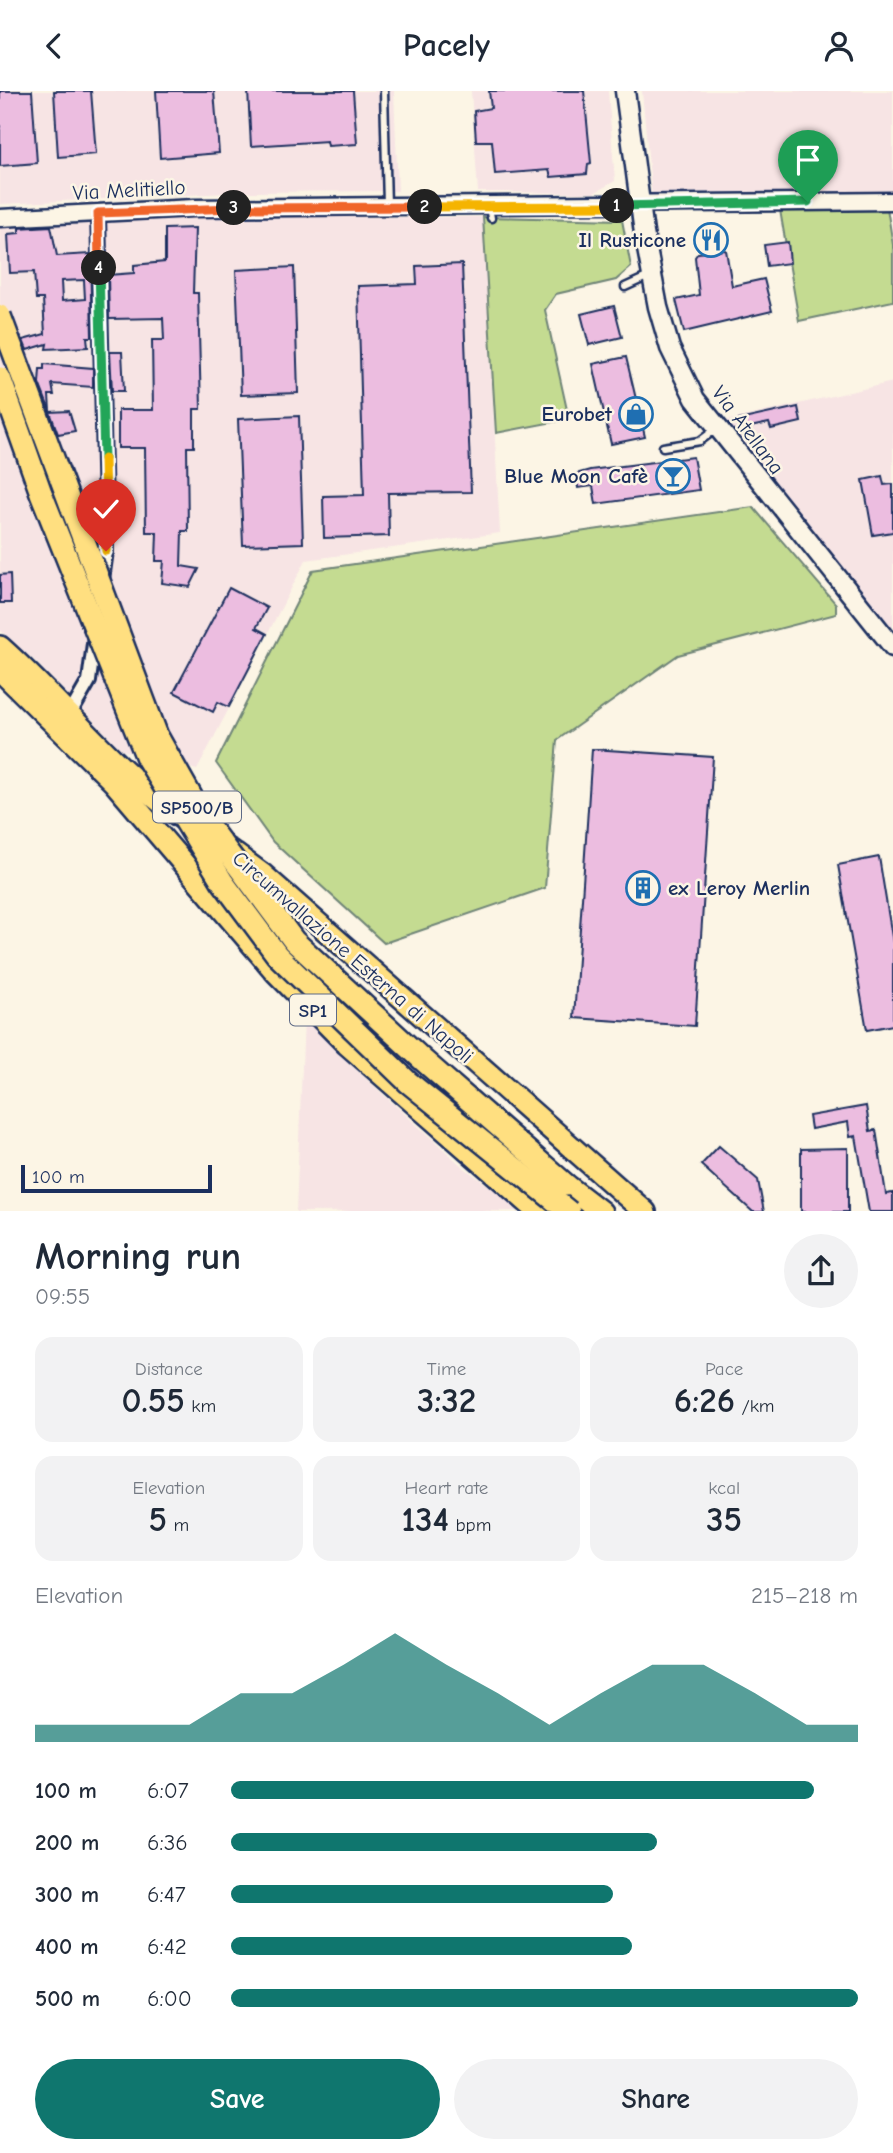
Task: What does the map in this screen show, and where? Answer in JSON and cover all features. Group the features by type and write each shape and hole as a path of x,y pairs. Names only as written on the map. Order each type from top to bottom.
{"highway":[{"name":"SP500/B","path":"0,316 157,736 206,823 294,941 565,1185 600,1211"},
{"name":"SP500/B","path":"0,377 41,493 147,758 222,881 277,955 408,1082 568,1211"},
{"name":"Circumvallazione Esterna di Napoli","path":"0,647 142,787 262,875 644,1211"},
{"name":"SP1","path":"0,670 114,782 276,972 347,1044 538,1211"}],"main road":[{"name":"Via Atellana","path":"625,91 639,205 651,274 670,348 695,399 893,647"}],"street":[{"name":"Via Melitiello","path":"0,218 194,208 387,208 490,212 639,205 893,201"},
{"path":"70,714 89,681 106,551 98,213"}],"lane":[{"path":"384,91 387,208"},
{"path":"625,287 651,274"},
{"path":"663,447 700,441 717,428"}],"shaded area":[{"path":"0,91 394,91 398,191 248,192 0,204"},
{"path":"471,91 608,91 615,181 594,193 478,192"},
{"path":"642,91 893,91 893,194 652,198"},
{"path":"201,217 483,217 500,533 306,560 197,770 122,750 34,660 0,630 0,227"},
{"path":"893,382 893,635 721,422"},
{"path":"304,1018 342,1057 463,1167 523,1211 296,1211"}],"green space":[{"path":"887,208 893,245 893,301 799,321 780,210"},
{"path":"483,217 622,220 631,267 616,280 556,294 545,310 569,419 496,433"},
{"path":"753,507 836,604 836,614 678,655 557,740 545,888 384,943 273,842 216,763 313,570"}],"building":[{"path":"0,91 32,91 37,163 0,166"},
{"path":"54,91 91,91 96,154 58,157"},
{"path":"156,91 214,91 219,153 160,158"},
{"path":"248,91 353,91 357,144 328,146 327,141 251,146"},
{"path":"489,91 584,91 591,163 588,164 587,174 551,177 549,170 495,174 492,141 476,141 474,111 491,108"},
{"path":"51,226 57,256 90,254 92,337 87,337 88,347 46,349 47,344 27,350 23,340 45,334 43,299 36,299 34,272 10,273 8,234 19,233 19,228","holes":["84,280 85,299 62,301 61,281"]},
{"path":"195,228 193,293 198,293 201,409 194,409 194,447 187,447 188,531 182,531 181,566 199,569 190,587 162,583 164,561 156,561 157,532 146,532 145,448 118,448 118,410 153,410 152,340 164,340 163,318 109,319 108,275 134,273 134,265 165,262 165,229"},
{"path":"788,242 790,263 767,266 764,245"},
{"path":"726,250 732,286 764,279 772,311 684,332 676,300 699,295 695,257 698,253"},
{"path":"462,264 471,492 388,493 389,536 324,538 323,496 364,495 358,286 417,284 416,266"},
{"path":"294,267 298,393 241,395 236,270"},
{"path":"614,306 622,337 589,345 581,314"},
{"path":"110,352 122,352 124,391 112,391"},
{"path":"626,357 645,437 611,444 593,364"},
{"path":"44,364 93,368 93,387 52,384 54,395 49,395 50,411 39,383 40,369 44,369"},
{"path":"798,407 801,422 771,429 769,423 741,429 739,420"},
{"path":"69,411 75,431 58,434 50,412"},
{"path":"299,416 303,543 243,545 238,419"},
{"path":"693,457 699,490 596,504 593,486 578,488 576,474 590,470"},
{"path":"882,476 884,485 893,484 893,532 873,535 863,480"},
{"path":"10,574 11,603 0,603 0,575"},
{"path":"229,588 267,608 256,628 267,634 229,707 218,702 213,712 174,692"},
{"name":"ex Leroy Merlin","path":"592,749 713,757 695,1026 574,1018"},
{"path":"879,857 893,943 893,1025 867,1030 838,865"},
{"path":"866,1106 870,1131 876,1130 886,1194 893,1193 893,1211 869,1211 856,1136 850,1137 848,1122 811,1129 809,1116"},
{"path":"719,1146 758,1180 764,1211 752,1211 701,1165"},
{"path":"848,1148 848,1211 801,1211 801,1149"}],"place":[{"name":"Il Rusticone","path":"711,240"},
{"name":"Eurobet","path":"636,414"},
{"name":"Blue Moon Cafè","path":"673,476"},
{"name":"ex Leroy Merlin","path":"643,888"}],"route":[{"path":"106,551 98,213 194,208 808,202"}]}
